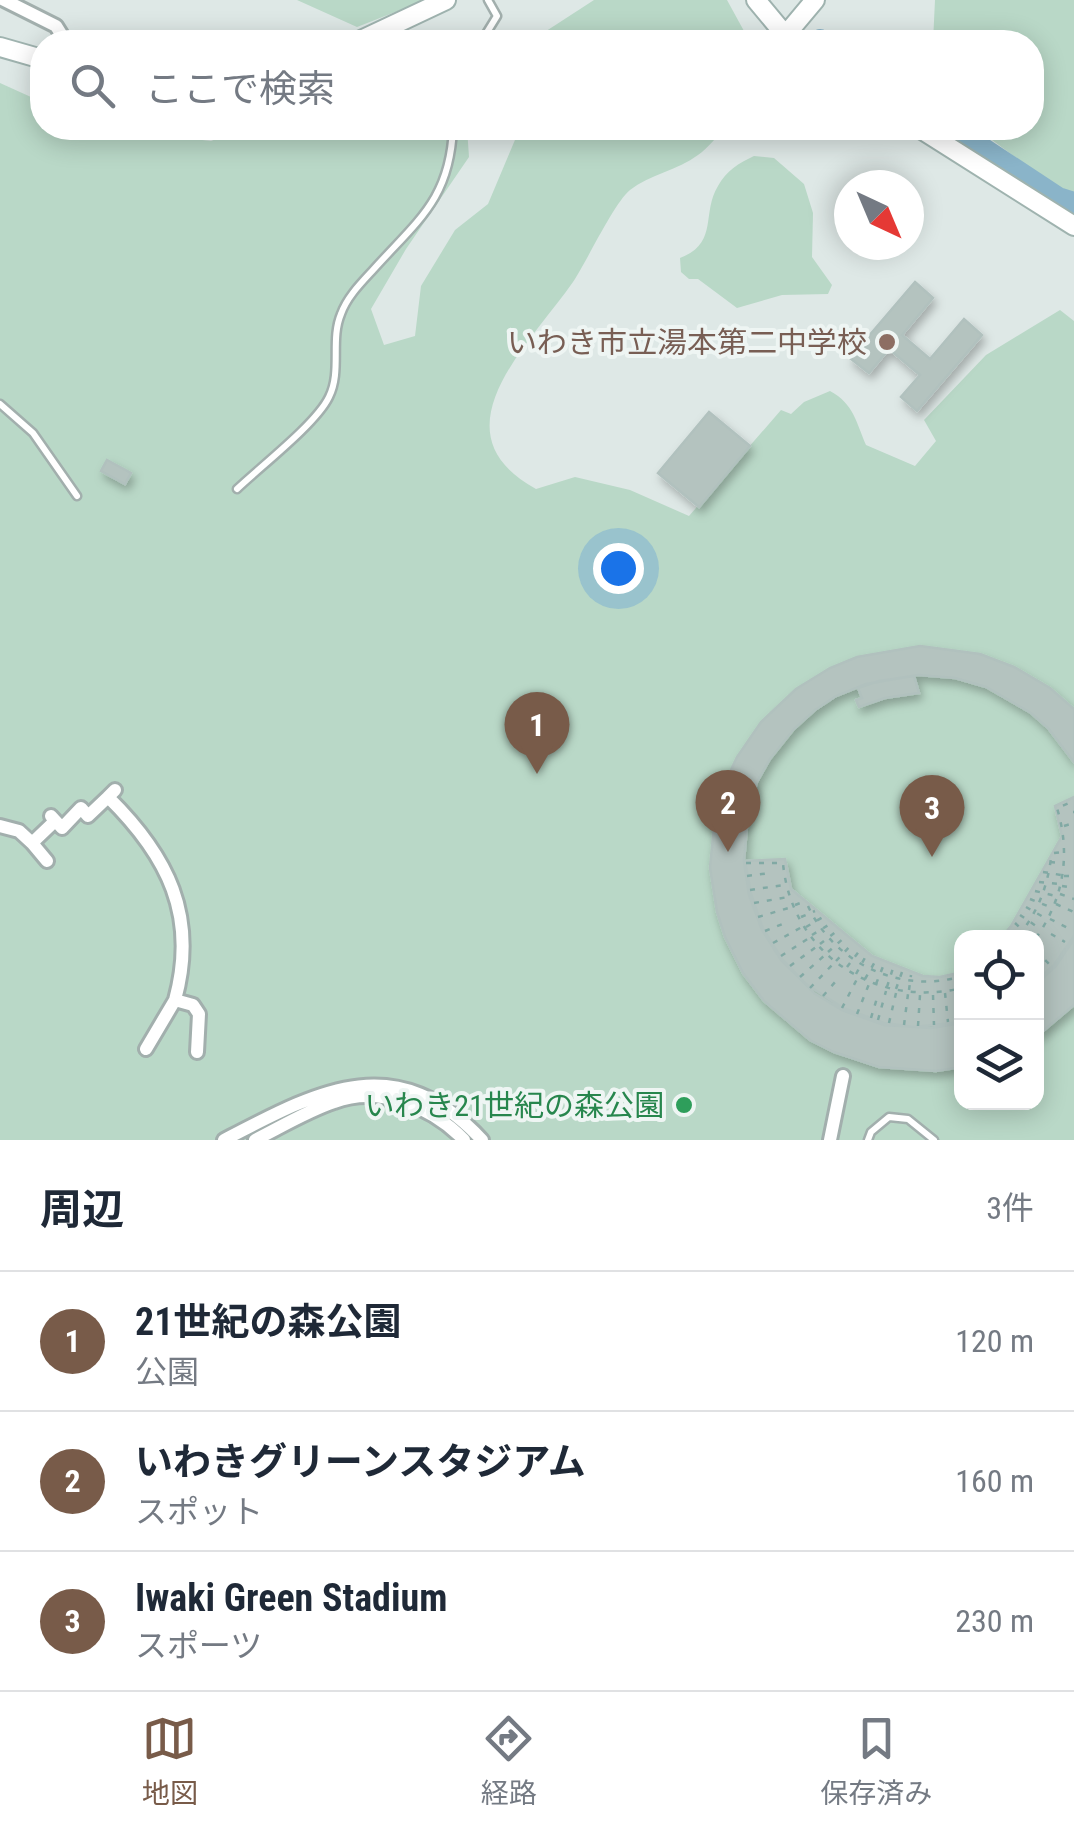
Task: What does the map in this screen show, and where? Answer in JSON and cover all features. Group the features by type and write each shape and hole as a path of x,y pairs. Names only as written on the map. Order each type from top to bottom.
{"street":[{"path":"4,0 58,30"},
{"path":"382,30 446,0"},
{"path":"756,0 780,30"},
{"path":"795,30 815,0"},
{"path":"0,46 30,55"},
{"path":"938,140 1074,226"},
{"path":"32,843 53,818 62,828 82,808 88,816 111,794 156,853 175,894 184,947 175,1000 146,1049"},
{"path":"0,826 19,831 46,862"},
{"path":"175,1000 196,1007 199,1014 197,1052"},
{"path":"830,1140 843,1076"},
{"path":"224,1140 317,1096 338,1088 361,1086 389,1086 426,1097 452,1111 482,1140"},
{"path":"255,1140 333,1102 366,1096 428,1110 464,1140"}],"lane":[{"path":"488,0 497,16 488,30"},
{"path":"236,490 329,398 336,376 340,314 356,289 424,214 441,189 451,163 452,140"},
{"path":"0,404 34,432 77,496"},
{"path":"868,1140 889,1117 908,1119 934,1140"}],"path":[{"path":"1039,930 1055,903 1062,876 1064,840 1057,808 1074,801"},
{"path":"1062,827 1074,823"},
{"path":"1064,840 1074,838"},
{"path":"1054,852 1074,850"},
{"path":"1015,923 1023,930 1040,903 1050,860 1062,863"},
{"path":"746,863 783,863 789,896 805,927 827,954 857,976 909,992 954,990"},
{"path":"747,876 770,872"},
{"path":"1042,872 1074,876"},
{"path":"1039,882 1074,888"},
{"path":"750,890 786,884"},
{"path":"1035,891 1074,899"},
{"path":"754,903 789,896"},
{"path":"1030,899 1051,908"},
{"path":"1055,903 1074,912"},
{"path":"758,917 806,904 836,946 880,974 910,981 954,978"},
{"path":"1026,907 1072,930"},
{"path":"801,917 813,911"},
{"path":"1020,915 1040,929"},
{"path":"772,943 823,917"},
{"path":"765,932 784,923"},
{"path":"781,956 830,924"},
{"path":"790,966 838,930"},
{"path":"1050,934 1065,942"},
{"path":"800,977 845,937"},
{"path":"810,988 852,944"},
{"path":"846,968 860,950"},
{"path":"842,1008 867,954"},
{"path":"1044,959 1051,966"},
{"path":"865,979 876,960"},
{"path":"876,984 884,964"},
{"path":"878,1020 893,968"},
{"path":"889,1023 902,972"},
{"path":"904,1024 911,975"},
{"path":"932,980 934,1025"},
{"path":"944,980 948,1022"},
{"path":"823,996 836,981"},
{"path":"918,1026 921,981"},
{"path":"857,1014 870,983"},
{"path":"871,1018 877,998"}],"green space":[{"path":"297,0 426,0 357,27"},
{"path":"594,0 727,0 743,30 548,30"},
{"path":"935,0 1074,0 1074,201 992,140 1044,140 1044,30 934,30"},
{"path":"0,83 30,97 30,140 468,140 469,157 406,249 371,309 384,345 415,336 421,286 455,230 488,204 515,140 714,140 682,165 630,190 573,282 499,388 490,415 492,441 506,466 536,489 575,477 630,490 689,516 781,410 791,414 804,402 830,391 849,408 866,445 915,466 936,441 924,420 986,355 1060,310 1074,321 1074,1140 0,1140"},
{"path":"754,156 774,158 804,184 813,213 812,257 832,285 828,294 782,295 737,308 698,279 689,279 681,272 680,258 692,252 705,236 713,197 721,181 733,168"}],"building":[{"name":"いわき市立湯本第二中学校","path":"915,282 933,298 902,335 930,359 964,319 982,335 917,411 901,397 920,375 889,349 869,373 850,358"},
{"name":"いわき市立湯本第二中学校","path":"709,412 750,446 699,507 658,473"},
{"path":"107,460 131,473 125,484 101,471"},
{"path":"920,646 980,654 1014,667 1050,688 1074,709 1074,762 1031,713 986,687 955,678 918,675 866,684 815,710 794,729 757,782 748,815 744,861 749,895 762,930 781,960 814,993 842,1010 884,1025 931,1028 954,1024 954,1068 936,1071 879,1067 810,1040 764,1001 743,973 717,912 710,868 715,815 737,757 761,722 796,689 857,657"},
{"path":"914,676 919,693 859,707 856,700 862,698 858,688"},
{"path":"1074,797 1074,936 1044,974 1044,930 1008,930 1062,836 1055,806"},
{"path":"785,859 791,889 872,956 923,976 954,974 954,1023 913,1027 884,1023 843,1008 806,984 782,959 763,929 745,861"},
{"path":"1074,939 1074,1005 1044,1030 1044,977"}],"waterway":[{"path":"970,140 1058,198 1074,203"}],"place":[{"name":"いわき市立湯本第二中学校","path":"887,342"},
{"name":"21世紀の森公園","path":"537,774"},
{"name":"いわきグリーンスタジアム","path":"728,852"},
{"name":"Iwaki Green Stadium","path":"932,857"},
{"name":"いわき21世紀の森公園","path":"684,1105"}]}
